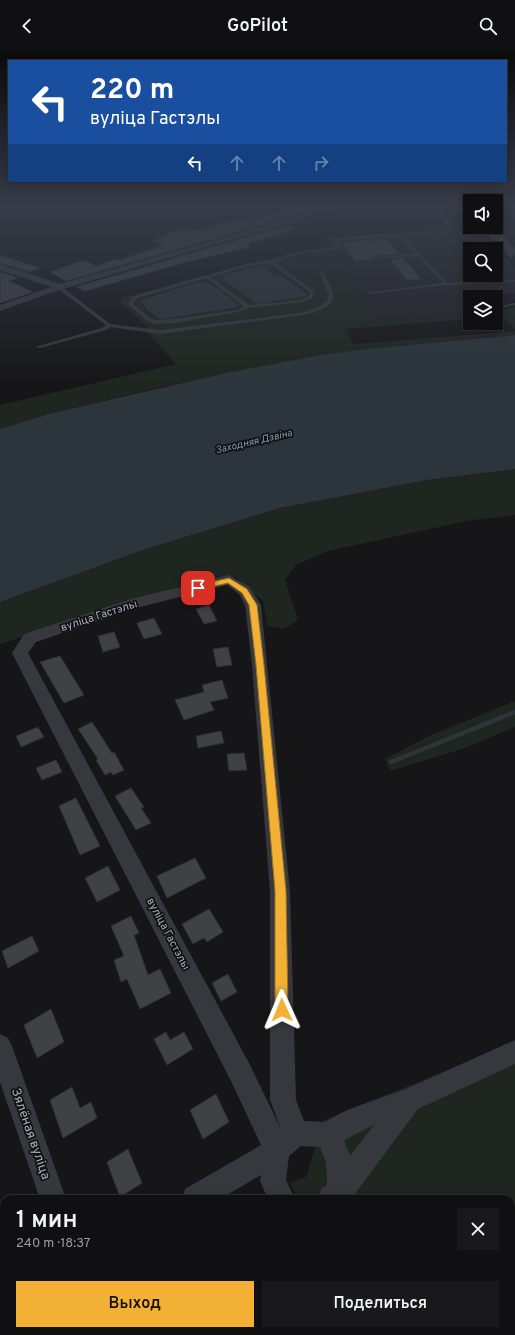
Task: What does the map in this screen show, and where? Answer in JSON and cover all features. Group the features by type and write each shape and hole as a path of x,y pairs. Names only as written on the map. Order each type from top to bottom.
{"street":[{"path":"0,308 60,288 136,266"},
{"path":"0,267 48,282 60,288"},
{"name":"вуліца Гастэлы","path":"277,1150 240,1072 20,653 30,638 136,603 229,580 244,591 253,605 260,665 280,891 283,1100 296,1133"},
{"name":"Зялёная вуліца","path":"0,1046 52,1195"},
{"path":"202,1195 277,1150 296,1133 327,1135 356,1119 410,1100 515,1052"},
{"path":"338,1195 410,1100"},
{"path":"327,1135 338,1153 342,1171 337,1195"},
{"path":"277,1150 273,1181 280,1195"}],"lane":[{"path":"246,266 139,296 134,298 130,304 148,319 161,322 238,311 248,307 302,301 312,294 302,284 277,266"},
{"path":"269,266 278,274"},
{"path":"430,266 446,284"},
{"path":"60,288 109,325 160,332 302,314 324,306 330,301 331,295 321,272"},
{"path":"208,277 248,307"},
{"path":"370,293 446,284 515,281"},
{"path":"366,288 374,298"},
{"path":"503,307 515,304"},
{"path":"38,347 104,329 109,325"}],"shaded area":[{"path":"240,266 342,266 382,322 463,316 463,320 345,329 354,344 515,331 515,335 385,349 255,369 126,395 0,429 0,405 176,364 148,333 147,326 121,304 122,298"},
{"path":"343,266 463,266 463,282 503,282 503,266 513,266 515,268 515,293 503,294 503,290 463,290 463,316 382,322"},
{"path":"515,307 515,330 503,317 503,310"},
{"path":"515,469 515,515 467,521 328,551 296,565 285,580 298,620 284,629 267,626 263,601 236,577 189,584 0,644 0,602 143,550 280,508 427,480"},
{"path":"515,701 515,727 465,748 390,771 385,759 431,735"},
{"path":"515,1043 515,1195 295,1195 290,1183 306,1177 324,1120"}],"water":[{"path":"263,266 273,275 282,276 307,294 306,296 256,304 224,280 223,276 249,268"},
{"path":"199,282 210,284 215,287 238,305 238,307 163,319 150,312 141,300"},
{"name":"Заходняя Дзвіна","path":"515,335 515,469 427,480 280,508 143,550 0,602 0,429 49,414 121,397 231,372 321,355"}],"building":[{"path":"10,266 33,266 40,268 30,272"},
{"path":"67,266 119,266 66,281 50,272"},
{"path":"148,266 173,266 85,291 76,287"},
{"path":"396,266 410,266 421,279 407,280"},
{"path":"0,272 18,278 9,281 33,292 0,303"},
{"path":"209,605 217,621 204,624 196,609"},
{"path":"154,618 162,634 144,639 137,623"},
{"path":"114,632 120,647 103,652 98,636"},
{"path":"228,647 232,665 217,667 213,649"},
{"path":"60,656 84,695 64,703 40,662"},
{"path":"222,680 228,698 210,702 214,710 184,720 175,700 204,692 202,685"},
{"path":"92,722 112,753 114,752 124,770 113,775 111,772 105,775 96,760 98,759 78,729"},
{"path":"38,727 44,737 21,747 16,736"},
{"path":"221,731 224,743 198,748 196,736"},
{"path":"244,753 247,770 229,771 227,754"},
{"path":"56,760 62,772 42,780 36,768"},
{"path":"131,788 144,807 141,808 151,823 136,830 115,796"},
{"path":"76,798 100,846 80,855 59,806"},
{"path":"195,858 206,878 167,898 157,876"},
{"path":"108,866 120,890 97,902 85,878"},
{"path":"209,909 223,932 207,942 204,938 193,944 182,924"},
{"path":"131,916 139,933 134,935 148,975 160,969 171,993 140,1009 127,979 121,982 114,960 124,956 111,926"},
{"path":"32,936 39,951 8,968 2,951"},
{"path":"228,974 237,992 221,1001 212,983"},
{"path":"51,1009 64,1042 37,1058 24,1025"},
{"path":"166,1032 170,1040 184,1032 193,1049 167,1065 154,1039"},
{"path":"72,1087 80,1108 91,1102 97,1118 63,1138 50,1100"},
{"path":"216,1094 229,1122 203,1139 190,1110"},
{"path":"128,1149 142,1183 123,1195 119,1195 107,1162"}],"waterway":[{"path":"391,762 515,712"}],"route":[{"path":"198,588 229,580 244,591 253,605 260,665 280,891 282,1010"}]}
